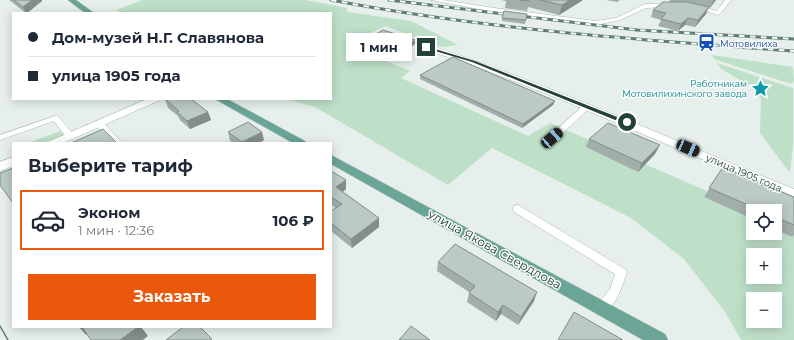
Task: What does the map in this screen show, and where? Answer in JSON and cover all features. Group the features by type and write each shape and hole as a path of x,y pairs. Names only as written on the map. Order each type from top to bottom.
{"main road":[{"path":"71,0 89,12"},
{"path":"222,100 299,142"},
{"name":"улица Якова Свердлова","path":"332,161 602,307 659,340"}],"street":[{"name":"улица 1905 года","path":"426,47 474,62 587,107 794,194"},
{"path":"56,142 153,100"},
{"path":"0,167 12,161"}],"lane":[{"path":"434,0 494,10 596,23 618,19 645,6 676,5"},
{"path":"691,6 718,12 728,0"},
{"path":"552,138 587,107"},
{"path":"0,138 55,118 70,136"},
{"path":"99,123 117,142"},
{"path":"518,209 622,272 615,290 602,307"}],"green space":[{"path":"142,0 306,0 347,8 347,12 411,21 458,45 441,47 385,26 346,44 410,71 401,78 528,136 550,123 746,208 746,240 782,240 782,224 794,229 794,340 741,340 725,312 684,259 631,218 492,148 448,185 315,107 290,100 332,100 332,12 120,12 116,10"},
{"path":"712,55 793,67 794,82 791,84 714,59"},
{"path":"717,63 793,88 793,145 790,173 760,133 761,98 752,87 721,69"},
{"path":"60,131 64,135 46,142 32,142"}],"building":[{"path":"14,0 32,0 23,7"},
{"path":"540,0 570,0 562,5"},
{"path":"663,2 687,2 709,7 698,20 688,18 681,24 661,19 666,13 653,10"},
{"path":"504,11 527,14 526,20 502,18"},
{"path":"383,30 415,40 398,52 365,41"},
{"path":"453,57 555,101 523,124 420,75"},
{"path":"166,100 192,100 208,112 187,121 177,112 179,111"},
{"path":"248,122 262,132 242,142 228,132"},
{"path":"608,123 660,145 642,163 589,139"},
{"path":"103,129 116,142 73,142"},
{"path":"723,167 794,197 794,225 782,220 782,204 746,204 709,188"},
{"path":"12,168 12,202 0,185 0,173"},
{"path":"332,172 346,180 336,187 379,218 351,239 332,224 332,210 342,204 332,198"},
{"path":"455,244 537,292 521,317 503,305 498,312 469,293 475,286 438,262"},
{"path":"574,312 623,340 558,340"},
{"path":"411,326 430,340 399,340"},
{"path":"83,328 137,328 120,340 91,340"},
{"path":"182,328 201,328 212,339 210,340 166,340"}],"tram line":[{"path":"0,326 8,340"}],"railway":[{"path":"331,0 446,19 504,26 620,38 794,51"},
{"path":"389,0 637,30 794,39"}],"place":[{"name":"Мотовилиха","path":"707,43"},
{"name":"Работникам Мотовилихинского завода","path":"760,88"}],"route":[{"path":"426,47 474,62 627,122"}]}
